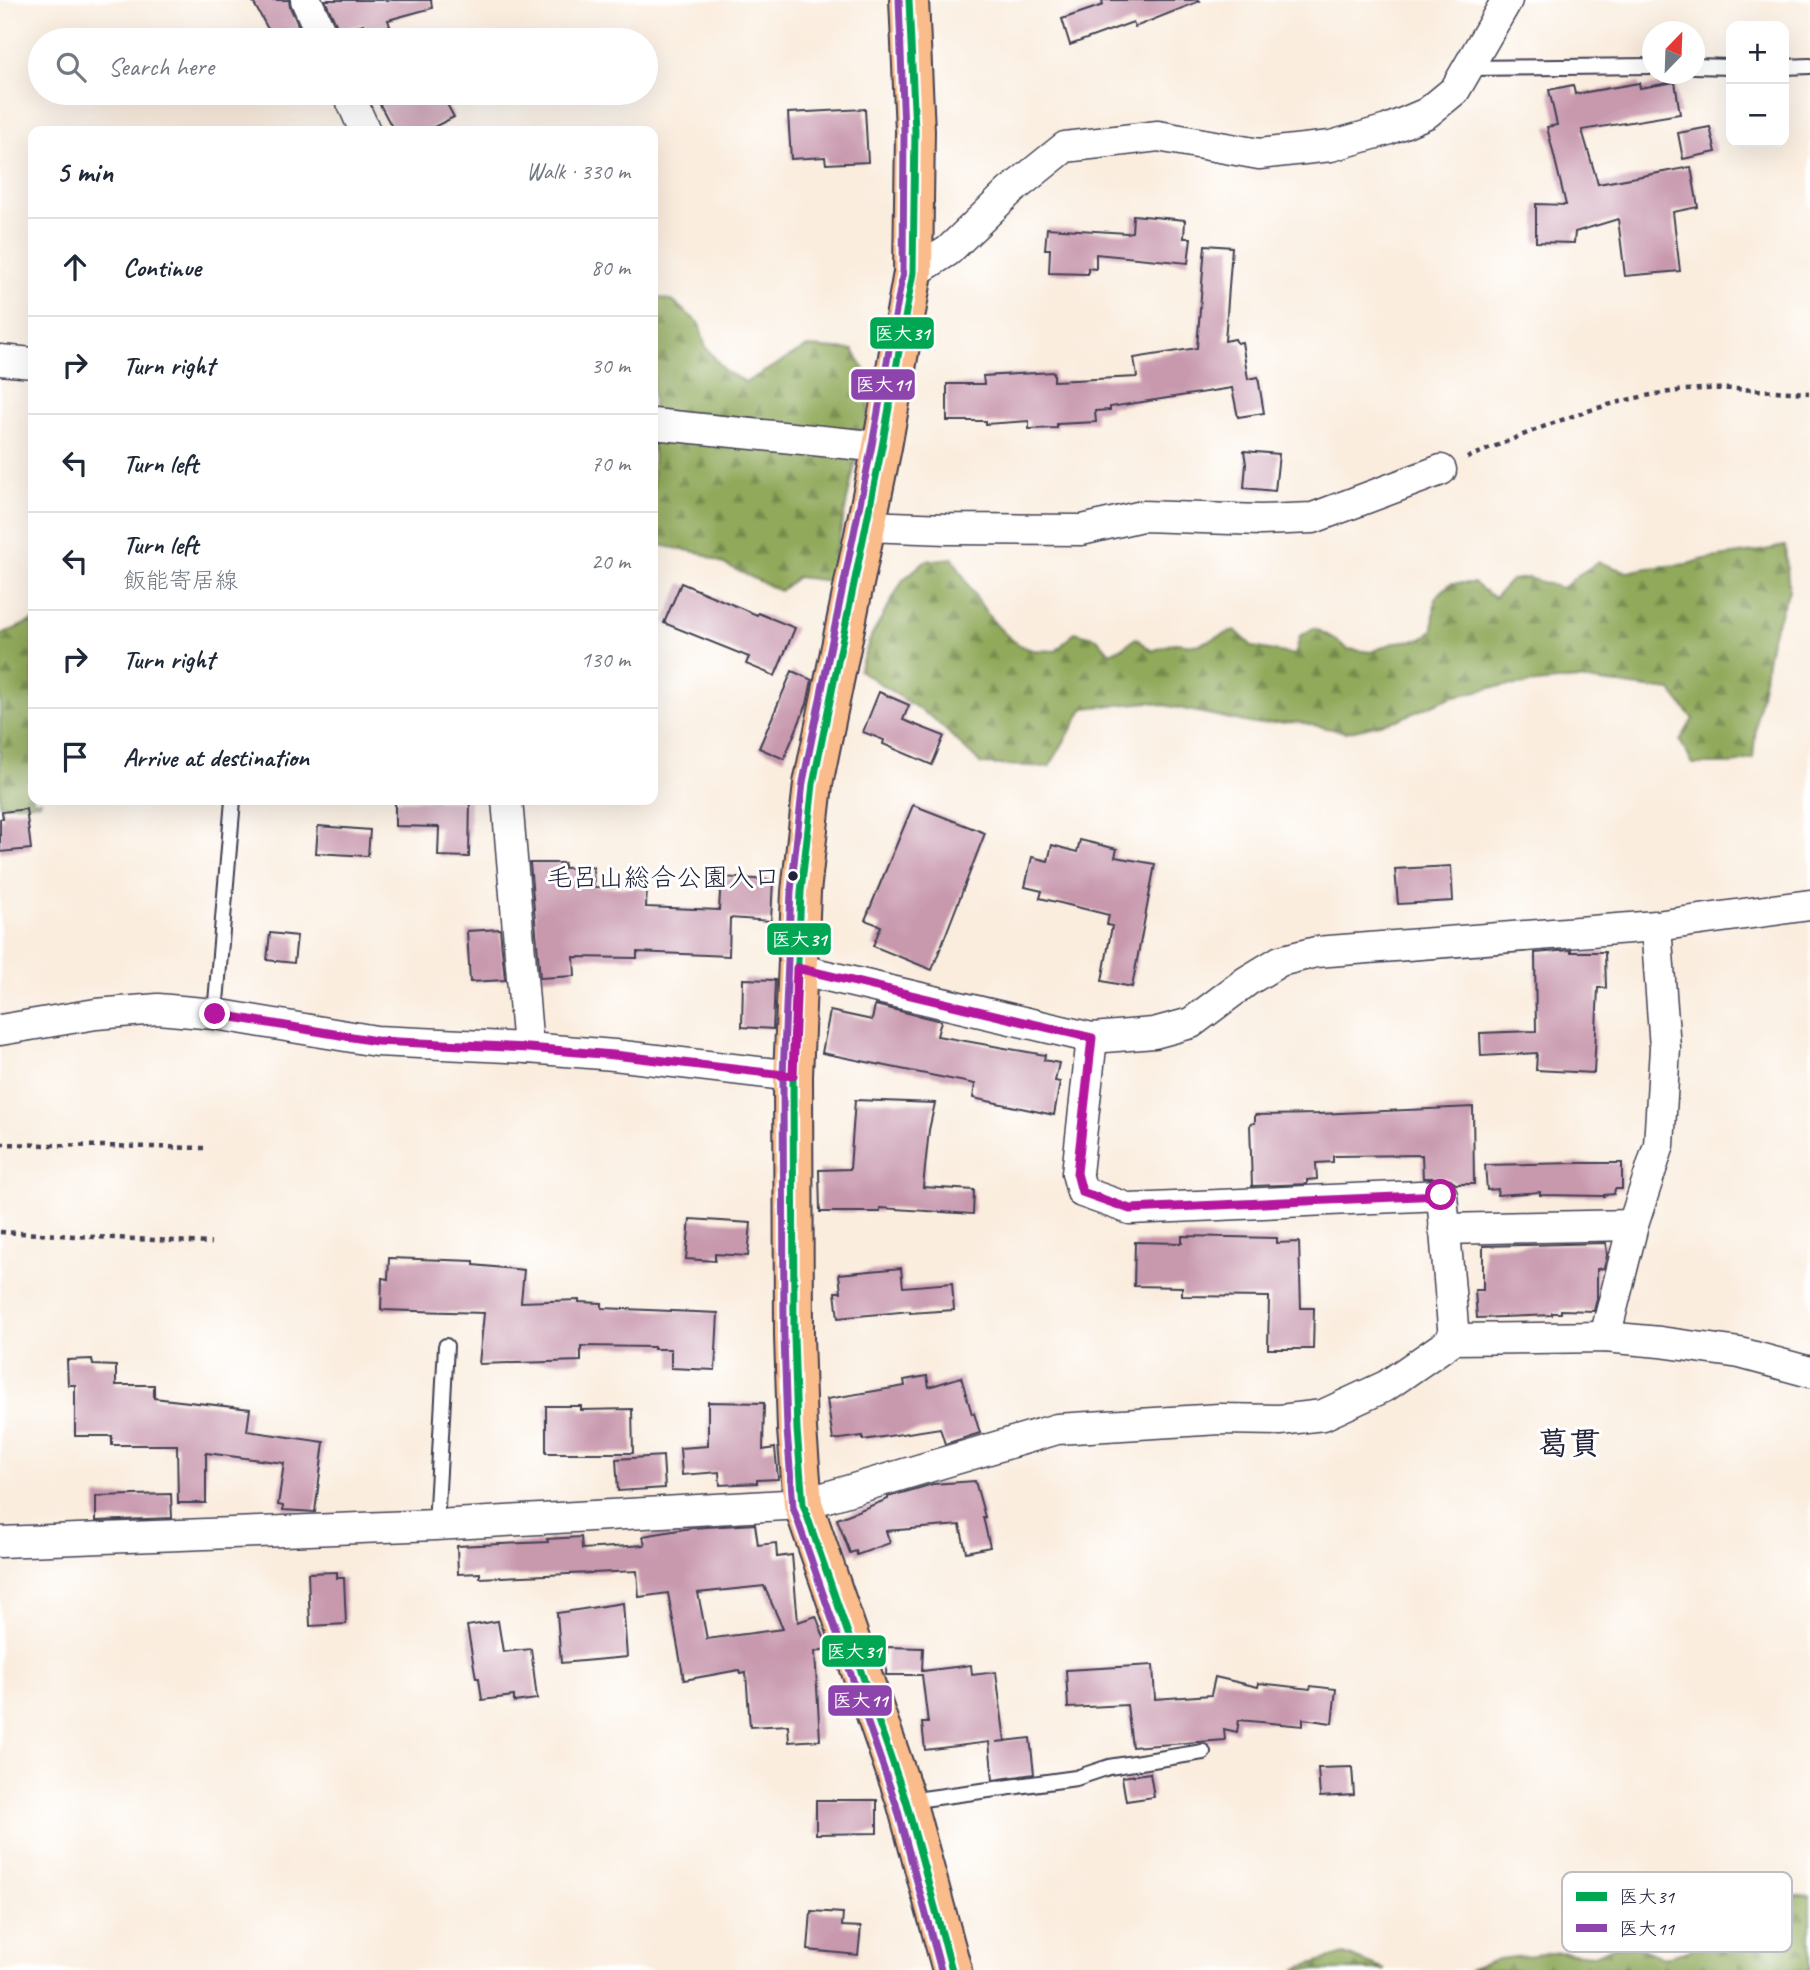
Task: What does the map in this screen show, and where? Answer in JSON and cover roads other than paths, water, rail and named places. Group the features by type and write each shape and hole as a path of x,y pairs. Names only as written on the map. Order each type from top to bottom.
{"main road":[{"path":"909,0 915,131 913,273 882,447 813,784 801,892 793,1076 793,1336 803,1504 906,1801 951,1970"}],"street":[{"path":"306,0 319,28"},
{"path":"913,273 948,251 1009,192 1065,147 1157,136 1259,154 1331,146 1387,130 1427,113 1455,90 1507,0"},
{"path":"353,105 363,126"},
{"path":"0,360 28,363"},
{"path":"658,425 882,447"},
{"path":"865,526 1082,530 1142,516 1261,520 1313,518 1441,470"},
{"path":"507,805 528,1048"},
{"path":"797,968 1092,1038 1154,1033 1191,1023 1247,981 1280,961 1315,952 1656,926 1810,905"},
{"path":"1605,1337 1633,1225 1659,1145 1665,1048 1656,926"},
{"path":"0,1030 96,1014 158,1009 215,1014 376,1041 614,1055 793,1076"},
{"path":"1092,1038 1077,1173 1082,1192 1130,1209 1441,1195 1454,1339"},
{"path":"1444,1229 1633,1225"},
{"path":"0,1542 436,1525 803,1504 1057,1429 1220,1419 1279,1420 1323,1415 1386,1386 1454,1339 1605,1337 1660,1342 1740,1353 1810,1372"}],"lane":[{"path":"1468,68 1642,66"},
{"path":"1705,66 1726,66"},
{"path":"1789,67 1810,66"},
{"path":"215,1014 233,805"},
{"path":"436,1525 446,1346"},
{"path":"906,1801 1076,1777 1109,1767 1203,1752"}],"place":[{"name":"毛呂山総合公園入口","path":"793,876"}],"district":[{"name":"葛貫","path":"1569,1443"}]}
